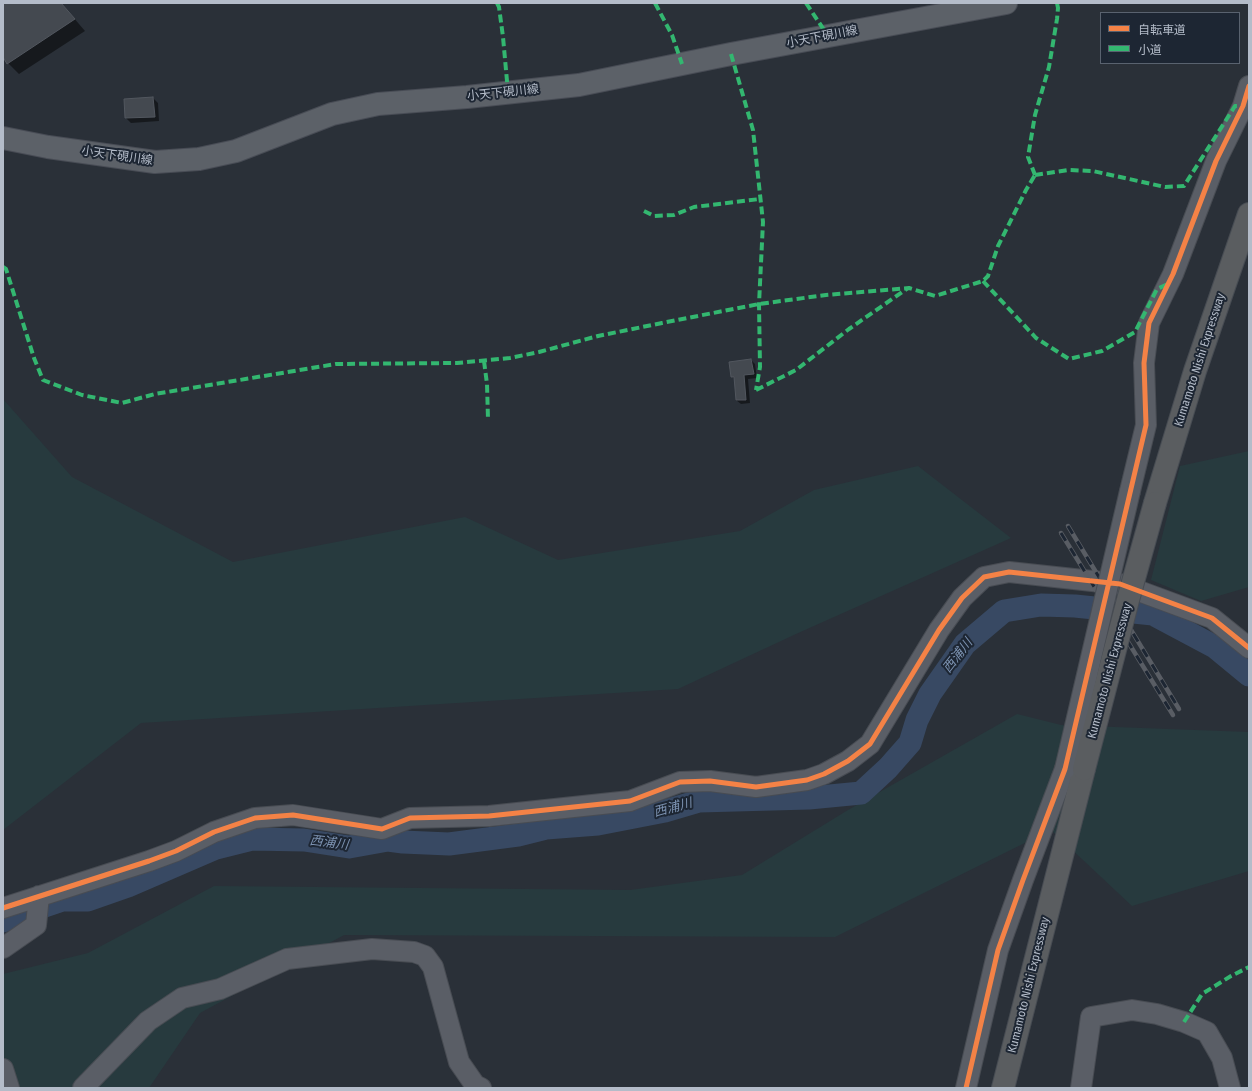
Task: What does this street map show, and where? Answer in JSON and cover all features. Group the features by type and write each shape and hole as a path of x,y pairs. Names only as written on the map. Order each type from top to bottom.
{"highway":[{"name":"Kumamoto Nishi Expressway","path":"1003,1088 1075,769 1128,600 1155,503 1195,370 1249,214"}],"main road":[{"name":"小天下硯川線","path":"3,138 48,147 155,162 200,158 236,151 332,114 378,104 467,97 580,85 731,54 1006,3"}],"street":[{"path":"966,1088 998,950 1023,880 1075,769 1130,491 1146,425 1144,363 1149,323 1173,274 1216,161 1246,108 1249,86"},
{"path":"3,908 149,861 176,851 214,832 255,818 293,815 382,829 410,818 489,816 630,801 680,782 710,780 756,787 802,781 824,774 848,761 870,744 939,630 962,598 984,577 1009,572 1120,584 1212,618 1249,648"},
{"path":"3,948 36,925 39,896"},
{"path":"83,1088 148,1021 182,998 220,989 287,959 372,949 414,952 425,956 433,967 459,1062 475,1084 481,1088"},
{"path":"1081,1088 1091,1017 1132,1010 1157,1014 1184,1022 1208,1032 1222,1058 1230,1088"},
{"path":"3,1069 9,1088"}],"green space":[{"path":"3,399 72,477 233,562 465,517 558,560 740,531 814,490 918,466 1011,538 796,634 678,689 141,723 3,830"},
{"path":"1249,451 1249,587 1201,601 1151,580 1180,466"},
{"path":"1017,714 1061,725 1249,732 1249,871 1132,906 1051,830 835,937 344,935 200,1013 149,1088 3,1088 3,974 88,953 214,886 630,890 742,875 848,810"}],"building":[{"path":"3,3 61,3 75,19 7,64 3,57"},
{"path":"153,97 155,117 125,118 124,99"},
{"path":"751,359 754,374 744,375 746,400 736,400 734,377 731,377 729,362"}],"waterway":[{"name":"西浦川","path":"3,921 62,900 88,900 128,886 216,848 252,839 304,840 349,847 388,840 449,844 518,835 546,828 598,824 665,811 699,801 809,798 861,793 888,768 910,743 917,720 930,694 965,644 1004,611 1041,605 1075,606 1153,614 1215,647 1249,675"}],"railway":[{"path":"1068,526 1179,709"},
{"path":"1061,533 1173,715"}],"marked path":[{"path":"497,3 499,7 503,37 508,92"},
{"path":"655,3 672,35 682,64"},
{"path":"806,3 828,36"},
{"path":"1035,175 1028,157 1035,115 1049,67 1057,19 1057,3"},
{"path":"731,54 753,130 763,222 759,304 760,367 756,390"},
{"path":"1035,175 1068,170 1093,171 1165,187 1184,186 1235,106 1243,106"},
{"path":"3,267 6,269 34,358 43,380 82,395 122,403 155,394 336,364 457,363 510,358 539,352 598,336 662,323 759,304 826,295 909,288 935,296 983,281 988,276 998,246 1035,175"},
{"path":"644,211 654,216 674,215 694,207 760,199"},
{"path":"983,281 1036,338 1069,359 1102,351 1135,332 1157,289 1168,284"},
{"path":"756,390 796,370 849,329 908,288"},
{"path":"484,361 487,384 488,419"},
{"path":"1184,1022 1202,994 1249,967"}],"cycle path":[{"path":"966,1088 998,950 1065,769 1146,425 1144,363 1149,323 1173,274 1216,161 1243,106 1249,86"},
{"path":"3,908 149,861 176,851 214,832 255,818 293,815 382,829 410,818 489,816 630,801 680,782 710,781 756,787 807,780 824,774 848,761 870,744 939,630 962,598 984,577 1009,572 1120,584 1212,618 1249,648"}]}
